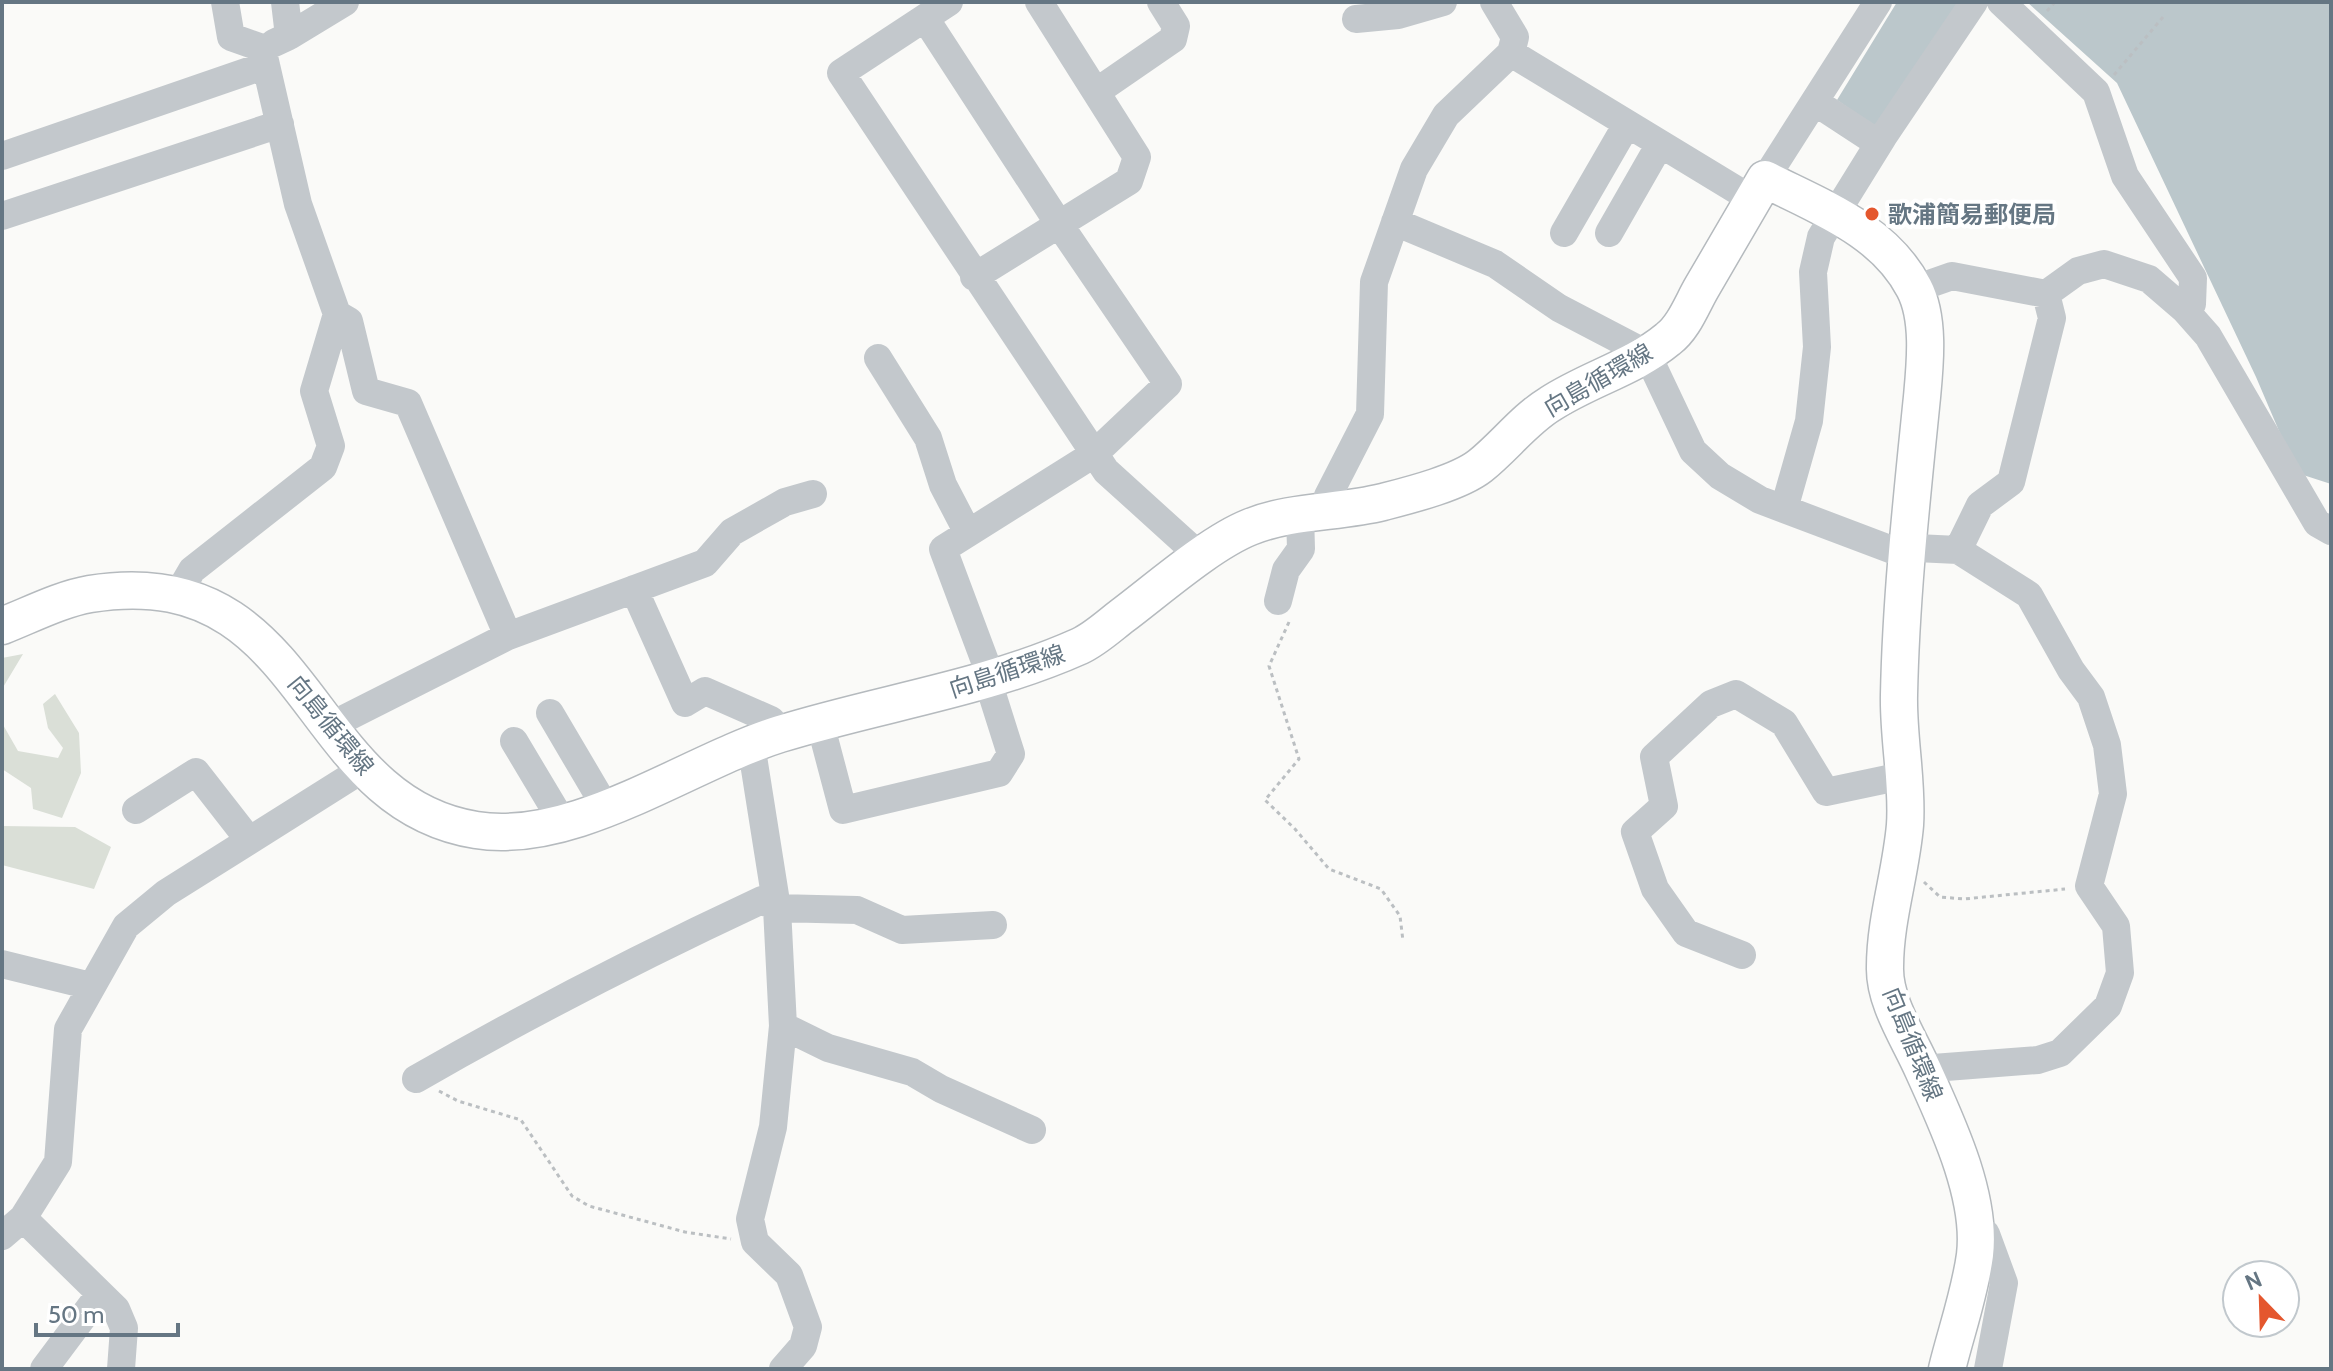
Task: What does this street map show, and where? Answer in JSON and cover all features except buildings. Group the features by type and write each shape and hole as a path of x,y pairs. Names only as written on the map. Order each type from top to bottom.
{"main road":[{"name":"向島循環線","path":"2,626 85,595 131,590 178,594 218,610 257,636 287,669 363,769 399,800 445,824 481,831 525,832 606,808 766,739 992,680 1085,644 1225,539 1253,525 1381,503 1460,478 1476,469 1547,405 1647,354 1675,334 1759,189 1833,214 1861,228 1885,248 1915,289 1923,319 1924,374 1907,549 1899,697 1905,825 1890,908 1884,970 1891,1001 1963,1169 1975,1220 1975,1255 1947,1369"}],"street":[{"path":"178,594 192,570 323,467 331,446 314,391 337,314 298,204 264,56 231,37 225,2"},
{"path":"285,2 289,36"},
{"path":"2,156 264,56 289,36 345,2"},
{"path":"949,2 841,73 1106,471 1201,557"},
{"path":"974,277 1129,181 1137,157 1039,2"},
{"path":"1096,92 1173,39 1176,26 1161,2"},
{"path":"1356,19 1398,15 1443,2"},
{"path":"1286,606 1286,570 1301,549 1313,513 1328,496 1370,414 1374,282 1414,169 1446,115 1511,53 1515,37 1494,2"},
{"path":"1511,53 1660,144 1759,189 1878,2"},
{"path":"1784,509 1809,421 1817,347 1813,272 1821,237 1883,137 1974,2"},
{"path":"2001,2 2096,92 2125,176 2193,278 2192,304 2185,310"},
{"path":"820,723 843,810 999,773 1011,754 992,694 992,680 943,549 1094,454 1168,384 925,18"},
{"path":"1815,102 1870,138 1883,137"},
{"path":"4,210 280,124"},
{"path":"1564,233 1627,124"},
{"path":"1609,233 1660,144"},
{"path":"1395,222 1495,264 1559,308 1647,354 1693,451 1720,476 1760,500 1895,551 1958,550 2029,595 2071,670 2091,697 2107,745 2113,794 2089,886 2116,926 2120,973 2108,1006 2060,1053 2038,1060 1933,1068 1924,1073"},
{"path":"1915,289 1952,276 2046,294 2078,271 2104,264 2149,279 2185,310 2208,336 2317,523 2331,531"},
{"path":"1958,550 1980,505 2011,482 2052,318 2046,294"},
{"path":"337,314 349,321 366,391 408,403 508,636"},
{"path":"878,358 928,438 943,485 968,533"},
{"path":"330,726 508,636 705,563 732,532 785,502 813,494"},
{"path":"634,589 685,703 705,691 771,720 766,739 783,1026 773,1127 750,1219 755,1242 789,1275 808,1327 803,1346 783,1369"},
{"path":"1742,955 1686,933 1655,889 1635,832 1664,806 1654,757 1711,704 1736,694 1784,723 1826,792 1902,776"},
{"path":"550,713 606,808"},
{"path":"514,741 563,823"},
{"path":"2,1236 23,1218 58,1162 68,1029 126,926 166,893 363,769"},
{"path":"136,810 196,772 249,840"},
{"path":"416,1079 527,1015 642,956 762,900 777,908 857,910 902,930 993,925"},
{"path":"2,964 91,986"},
{"path":"783,1026 828,1048 912,1072 941,1089 1032,1130"},
{"path":"23,1218 116,1309 124,1328 121,1369"},
{"path":"1975,1233 1986,1234 2004,1283 1988,1369"},
{"path":"44,1369 100,1294"}],"path":[{"path":"2040,18 2055,2"},
{"path":"2096,92 2102,90 2163,17"},
{"path":"1286,606 1269,666 1299,759 1265,800 1329,869 1381,889 1400,916 1403,941"},
{"path":"1918,876 1940,897 1964,899 2089,886"},
{"path":"416,1079 458,1101 521,1120 572,1196 589,1206 685,1232 755,1242"}],"shaded area":[{"path":"1897,2 1965,2 1880,130 1837,100"},
{"path":"2027,2 2331,2 2331,484 2297,473 2256,377 2117,83"},
{"path":"23,654 2,689 2,658"},
{"path":"55,694 79,733 81,773 62,818 33,809 31,788 2,769 2,723 18,751 58,758 63,748 48,728 43,704"},
{"path":"2,826 75,827 111,847 94,889 2,865"}],"place":[{"name":"歌浦簡易郵便局","path":"1872,214"}]}
